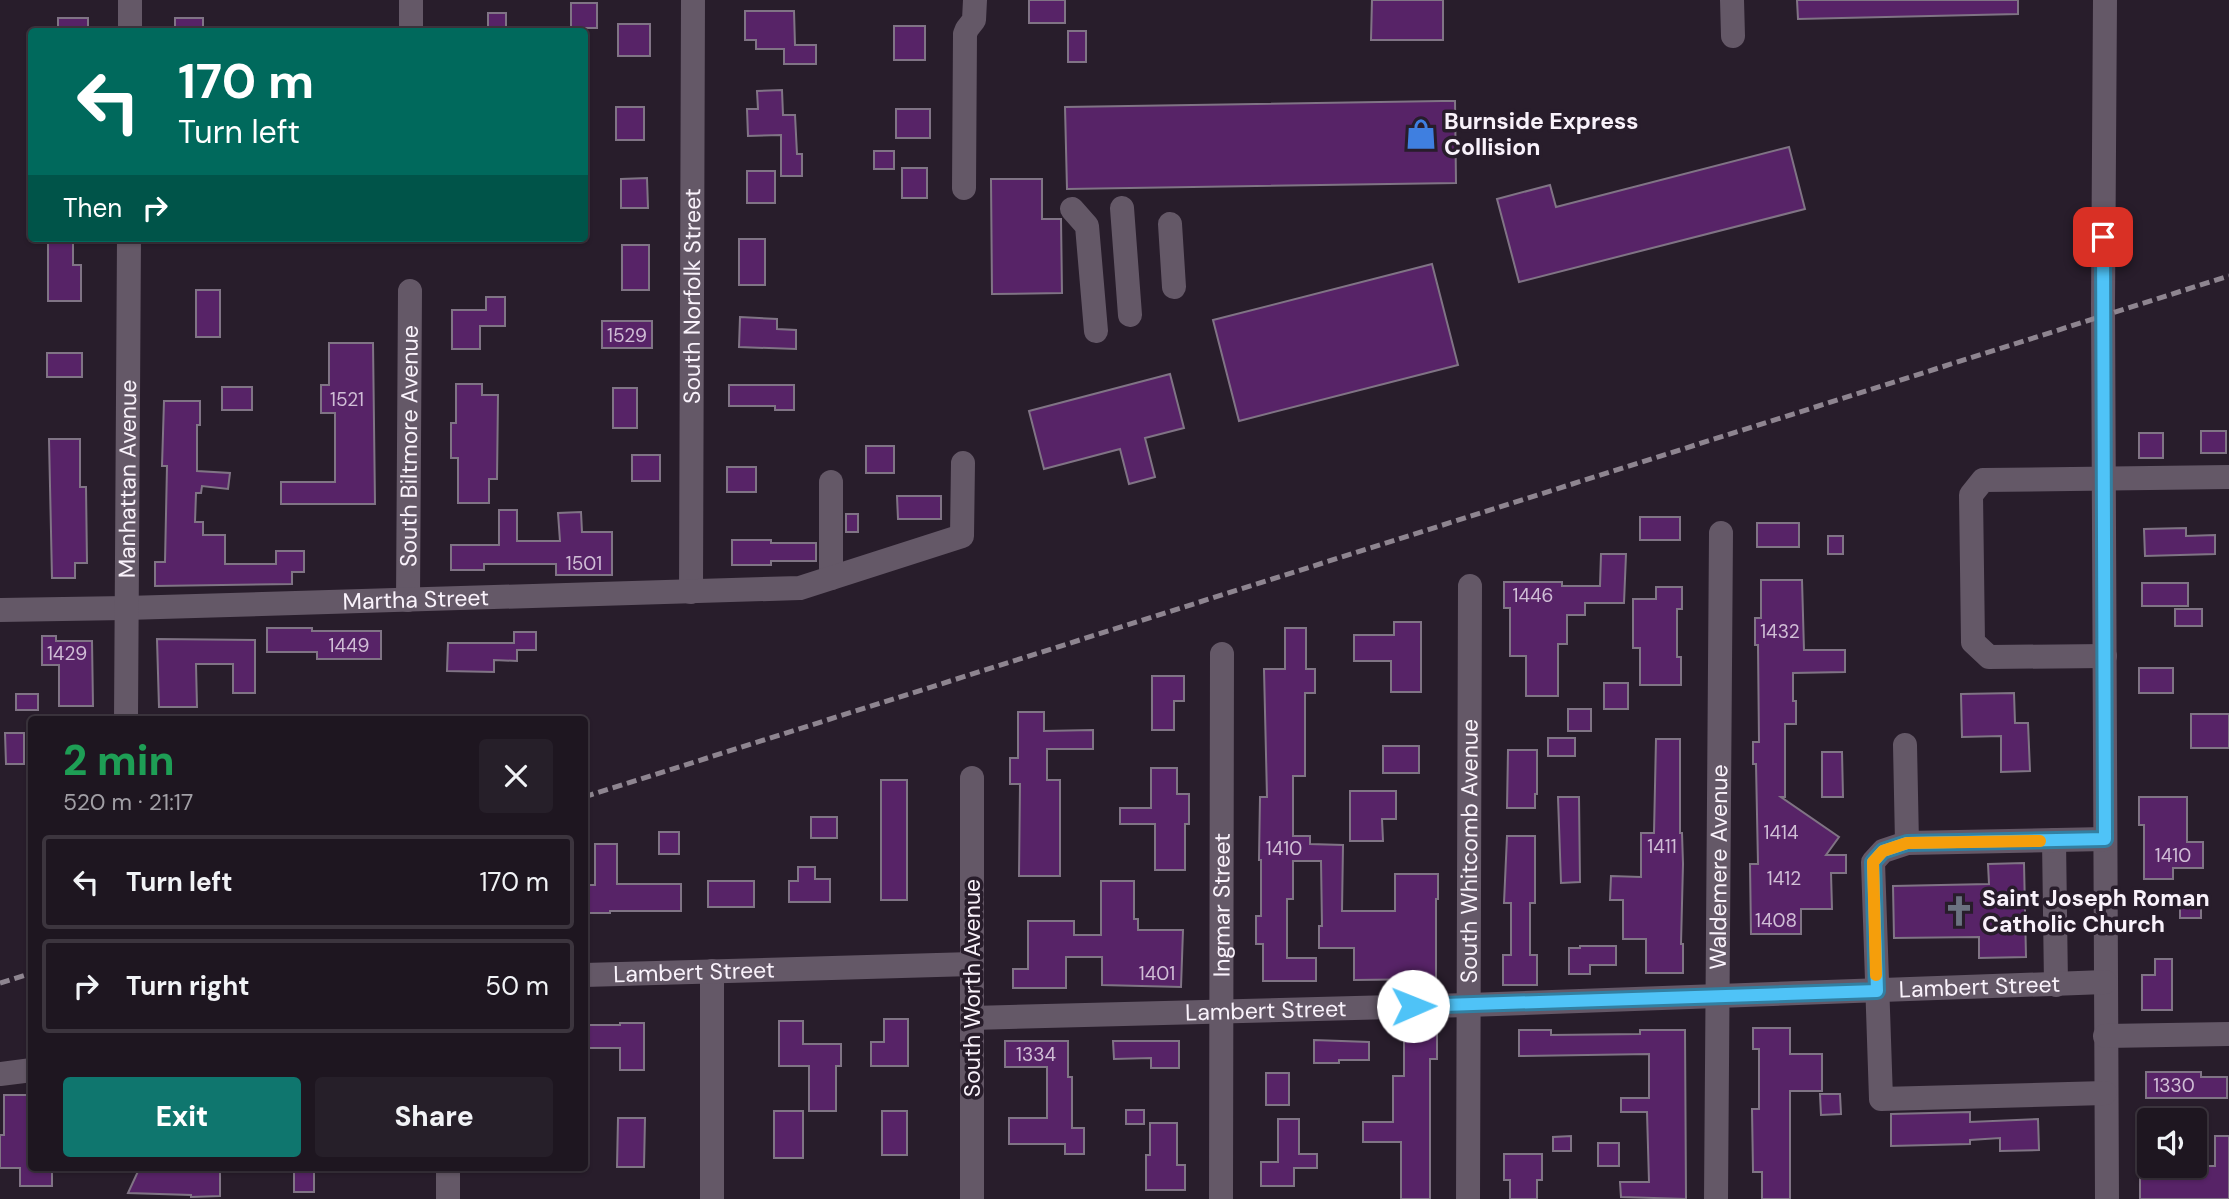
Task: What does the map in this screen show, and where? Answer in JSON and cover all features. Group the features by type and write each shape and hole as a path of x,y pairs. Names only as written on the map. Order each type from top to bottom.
{"street":[{"path":"130,0 130,28"},
{"path":"411,0 411,28"},
{"name":"South Norfolk Street","path":"691,592 693,0"},
{"path":"964,188 965,34 974,20 975,0"},
{"path":"1732,0 1733,36"},
{"path":"2105,0 2103,304 2106,1199"},
{"path":"1122,208 1130,315"},
{"path":"1072,209 1087,226 1096,331"},
{"path":"1170,224 1174,287"},
{"name":"Manhattan Avenue","path":"126,716 129,242"},
{"name":"South Biltmore Avenue","path":"408,600 410,291"},
{"path":"831,482 831,578 962,536 963,463"},
{"path":"2105,656 1989,657 1973,642 1971,495 1983,480 2229,477"},
{"name":"Waldemere Avenue","path":"1716,1199 1721,533"},
{"name":"Martha Street","path":"0,610 800,588 831,578"},
{"name":"South Whitcomb Avenue","path":"1468,1199 1469,586"},
{"name":"Ingmar Street","path":"1221,1199 1222,654"},
{"path":"1905,745 1907,843"},
{"name":"South Worth Avenue","path":"972,778 972,1199"},
{"path":"2105,839 1907,843 1883,851 1873,862 1881,1099 2105,1093"},
{"path":"2054,840 2056,985"},
{"name":"Lambert Street","path":"588,975 972,964"},
{"path":"712,971 712,1199"},
{"name":"Lambert Street","path":"972,1018 1468,1005 2105,982"},
{"path":"2105,1037 2229,1034"},
{"path":"0,1074 28,1070"},
{"path":"448,1171 448,1199"}],"building":[{"path":"1029,0 1065,0 1065,23 1029,23"},
{"path":"1372,0 1443,0 1443,40 1371,40"},
{"path":"1797,0 2018,0 2018,14 1798,19"},
{"path":"571,3 597,3 597,28 571,28"},
{"path":"745,11 794,11 795,45 816,45 816,64 784,64 784,49 756,49 756,40 745,40"},
{"path":"488,13 506,13 506,28 488,28"},
{"path":"58,18 88,18 88,28 58,28"},
{"path":"175,18 203,18 203,28 175,28"},
{"path":"618,24 650,24 650,56 618,56"},
{"path":"894,26 925,26 925,60 894,60"},
{"path":"1068,31 1086,31 1086,62 1068,62"},
{"path":"782,90 783,115 795,115 797,154 802,154 802,176 781,176 781,135 748,136 747,109 758,109 757,91"},
{"path":"1455,101 1456,183 1067,189 1065,107"},
{"path":"616,107 644,107 644,140 616,140"},
{"path":"896,109 930,109 930,138 896,138"},
{"path":"1789,147 1805,209 1519,282 1497,199 1550,185 1556,207"},
{"path":"874,151 894,151 894,169 874,169"},
{"path":"902,168 927,168 927,198 902,198"},
{"path":"747,171 775,171 775,203 747,203"},
{"path":"647,178 648,208 621,208 621,179"},
{"path":"991,179 1042,179 1042,219 1061,219 1062,293 992,294"},
{"path":"739,239 765,239 765,285 739,285"},
{"path":"48,242 73,242 73,265 81,265 81,301 48,301"},
{"path":"622,245 649,245 649,290 622,290"},
{"path":"1432,264 1458,365 1239,421 1213,320"},
{"path":"196,290 220,290 220,337 196,337"},
{"path":"486,297 505,297 505,326 480,326 480,349 452,349 452,310 486,310"},
{"path":"740,317 777,319 777,329 796,330 796,349 739,347"},
{"path":"602,321 652,321 652,348 602,348"},
{"path":"329,343 373,343 375,504 281,504 281,482 335,482 335,413 321,413 321,385 329,385"},
{"path":"47,353 82,353 82,377 47,377"},
{"path":"1170,374 1184,428 1145,438 1155,477 1129,484 1120,449 1044,469 1029,411"},
{"path":"456,384 482,384 482,395 498,395 497,479 489,479 489,503 458,503 458,458 451,458 451,423 456,423"},
{"path":"729,385 794,385 794,410 775,410 775,406 729,406"},
{"path":"222,387 252,387 252,410 222,410"},
{"path":"613,388 637,388 637,428 613,428"},
{"path":"164,401 200,401 197,471 230,473 228,489 202,486 201,493 196,493 195,522 203,522 203,535 225,535 225,564 276,564 276,551 304,551 304,572 292,572 292,584 155,586 155,562 165,562 167,466 162,466"},
{"path":"2201,431 2226,431 2226,453 2201,453"},
{"path":"2139,433 2163,433 2163,458 2139,458"},
{"path":"49,439 80,439 80,487 86,487 87,563 75,563 75,578 52,578"},
{"path":"866,446 894,446 894,473 866,473"},
{"path":"632,455 660,455 660,481 632,481"},
{"path":"727,467 756,467 756,492 727,492"},
{"path":"897,496 941,496 941,519 898,519"},
{"path":"499,510 517,510 517,541 560,541 558,513 581,512 582,532 612,532 612,575 556,575 556,564 484,564 484,570 451,570 451,545 499,545"},
{"path":"846,514 858,514 858,532 846,532"},
{"path":"1640,517 1680,517 1680,540 1640,540"},
{"path":"1757,523 1799,523 1799,547 1757,547"},
{"path":"2186,528 2186,536 2215,535 2215,554 2145,556 2144,529"},
{"path":"1828,536 1843,536 1843,554 1828,554"},
{"path":"732,540 816,543 816,561 771,561 771,565 732,565"},
{"path":"1601,554 1626,554 1624,603 1585,603 1585,615 1567,615 1567,644 1558,644 1558,696 1526,696 1526,656 1510,656 1510,608 1504,608 1504,582 1562,582 1562,586 1600,586"},
{"path":"1761,580 1802,580 1804,650 1845,650 1845,672 1793,673 1796,724 1785,724 1785,797 1781,797 1839,837 1826,855 1846,855 1846,873 1831,873 1832,909 1801,909 1801,934 1751,934 1750,864 1758,864 1753,742 1759,742 1758,645 1755,645 1755,618 1761,618"},
{"path":"2142,583 2188,583 2188,606 2142,606"},
{"path":"1656,587 1682,587 1682,609 1677,609 1677,657 1681,657 1681,685 1640,685 1640,648 1633,648 1633,599 1656,599"},
{"path":"2175,609 2202,609 2202,626 2175,626"},
{"path":"1394,622 1421,622 1421,692 1391,692 1391,661 1354,661 1354,635 1394,635"},
{"path":"267,628 381,631 381,659 317,659 317,652 267,652"},
{"path":"1285,628 1306,628 1306,669 1315,669 1315,693 1305,693 1305,776 1293,776 1293,836 1310,836 1310,844 1343,845 1342,911 1395,911 1395,874 1438,874 1436,979 1354,980 1354,948 1319,948 1319,926 1322,926 1321,861 1293,861 1293,899 1287,899 1287,958 1316,958 1316,981 1263,981 1263,944 1256,944 1256,916 1261,916 1260,797 1267,797 1264,669 1285,669"},
{"path":"514,632 536,632 536,650 517,650 517,661 494,660 494,672 447,671 448,643 514,643"},
{"path":"42,636 56,636 56,641 92,641 93,706 59,706 59,665 42,665"},
{"path":"157,639 255,640 255,693 233,693 233,664 196,664 197,707 159,707"},
{"path":"2139,668 2173,668 2173,693 2139,693"},
{"path":"1152,676 1184,676 1184,701 1174,701 1174,730 1152,730"},
{"path":"1604,683 1628,683 1628,709 1604,709"},
{"path":"2014,693 2015,723 2028,723 2030,771 2001,772 2001,736 1962,737 1961,694"},
{"path":"16,694 38,694 38,710 16,710"},
{"path":"1568,709 1591,709 1591,731 1568,731"},
{"path":"1018,712 1044,712 1044,731 1093,730 1093,749 1047,749 1047,780 1060,780 1060,876 1019,876 1020,784 1010,784 1010,758 1018,758"},
{"path":"2191,714 2229,714 2229,748 2191,748"},
{"path":"5,733 24,733 24,764 6,764"},
{"path":"1548,738 1575,738 1575,756 1548,756"},
{"path":"1656,739 1680,739 1683,973 1646,973 1646,939 1623,939 1623,900 1610,900 1611,876 1641,877 1641,833 1654,833"},
{"path":"1383,746 1419,746 1419,773 1383,773"},
{"path":"1508,750 1537,750 1535,808 1507,808"},
{"path":"1822,752 1842,752 1843,797 1822,797"},
{"path":"1151,768 1177,768 1177,794 1189,794 1189,824 1185,824 1185,870 1155,870 1155,824 1120,824 1120,808 1151,808"},
{"path":"881,780 907,780 907,900 881,900"},
{"path":"1350,791 1396,791 1396,819 1382,819 1383,841 1350,841"},
{"path":"1558,797 1579,797 1580,882 1561,883"},
{"path":"2139,797 2187,797 2187,842 2203,842 2203,868 2173,868 2173,879 2144,879 2144,825 2139,825"},
{"path":"811,817 837,817 837,838 811,838"},
{"path":"659,832 679,832 679,854 659,854"},
{"path":"1507,836 1535,836 1535,903 1530,903 1530,955 1537,955 1537,985 1503,985 1503,955 1511,955 1511,903 1504,903"},
{"path":"595,844 617,844 617,884 681,884 681,911 588,913 588,885 595,885"},
{"name":"Saint Joseph Roman Catholic Church","path":"2024,863 2026,957 1979,958 1979,937 1894,938 1893,886 1989,884 1988,864"},
{"path":"798,867 815,867 815,879 830,879 830,902 789,902 789,881 798,881"},
{"path":"708,881 754,881 754,907 708,907"},
{"path":"1101,881 1134,881 1134,919 1138,919 1138,930 1183,930 1181,987 1102,985 1102,957 1066,957 1066,988 1013,988 1013,969 1028,969 1028,921 1074,921 1074,935 1101,935"},
{"path":"2180,896 2201,896 2201,918 2180,918"},
{"path":"1616,946 1616,965 1590,965 1590,974 1569,974 1569,948"},
{"path":"2155,959 2172,959 2172,1010 2142,1010 2142,975 2155,975"},
{"path":"884,1019 908,1019 908,1066 871,1066 871,1042 884,1042"},
{"path":"779,1021 803,1021 803,1044 841,1044 841,1066 836,1066 836,1111 809,1111 809,1066 779,1066"},
{"path":"644,1023 644,1070 620,1070 620,1048 588,1048 588,1025"},
{"path":"1753,1028 1790,1028 1790,1054 1822,1054 1822,1091 1790,1091 1790,1199 1762,1199 1762,1172 1753,1172 1752,1109 1759,1109 1759,1049 1753,1049"},
{"path":"1519,1030 1551,1030 1551,1035 1640,1034 1640,1030 1685,1030 1686,1199 1621,1197 1620,1182 1649,1182 1647,1112 1621,1112 1621,1098 1649,1098 1649,1054 1519,1056"},
{"path":"1404,1033 1437,1033 1437,1059 1430,1059 1430,1199 1401,1199 1401,1142 1363,1142 1363,1122 1393,1122 1393,1076 1404,1076"},
{"path":"1314,1040 1369,1042 1369,1060 1314,1063"},
{"path":"1005,1041 1068,1041 1068,1077 1072,1077 1072,1128 1084,1128 1084,1154 1065,1154 1065,1144 1009,1144 1009,1118 1047,1118 1047,1067 1005,1067"},
{"path":"1113,1041 1179,1041 1179,1068 1151,1068 1151,1058 1114,1059"},
{"path":"2146,1072 2201,1072 2201,1077 2227,1077 2227,1098 2146,1098"},
{"path":"1266,1073 1289,1073 1289,1105 1266,1105"},
{"path":"1820,1094 1840,1094 1841,1114 1821,1115"},
{"path":"4,1095 28,1095 28,1171 52,1171 52,1186 20,1186 20,1168 0,1168 0,1135 4,1135"},
{"path":"1126,1110 1144,1110 1144,1124 1126,1124"},
{"path":"774,1111 803,1111 803,1158 774,1158"},
{"path":"882,1111 907,1111 907,1155 882,1155"},
{"path":"1970,1112 1970,1122 2038,1119 2039,1150 2000,1151 2000,1138 1970,1140 1970,1144 1891,1146 1891,1114"},
{"path":"618,1118 645,1118 644,1167 617,1167"},
{"path":"1278,1119 1299,1119 1299,1154 1317,1154 1317,1168 1294,1168 1294,1186 1261,1186 1261,1162 1278,1162"},
{"path":"1150,1123 1177,1123 1177,1165 1185,1165 1185,1190 1146,1190"},
{"path":"1571,1136 1571,1151 1553,1151 1553,1137"},
{"path":"2215,1136 2229,1136 2229,1199 2140,1199 2140,1178 2207,1178 2207,1166 2215,1166"},
{"path":"1598,1143 1619,1143 1619,1166 1598,1166"},
{"path":"1504,1154 1542,1154 1542,1180 1537,1180 1537,1199 1510,1199 1510,1180 1504,1180"},
{"path":"138,1171 220,1171 220,1196 128,1193"},
{"path":"294,1171 314,1171 314,1192 294,1192"}],"railway":[{"path":"588,796 2229,276"},
{"path":"0,983 28,974"}],"slow traffic":[{"path":"1876,975 1873,862 1883,851 1907,843 2040,841"}],"place":[{"name":"Burnside Express Collision","path":"1421,134"},
{"name":"Saint Joseph Roman Catholic Church","path":"1959,911"}],"route":[{"path":"1413,1006 1877,991 1873,862 1883,851 1907,843 2105,839 2103,237"}]}
